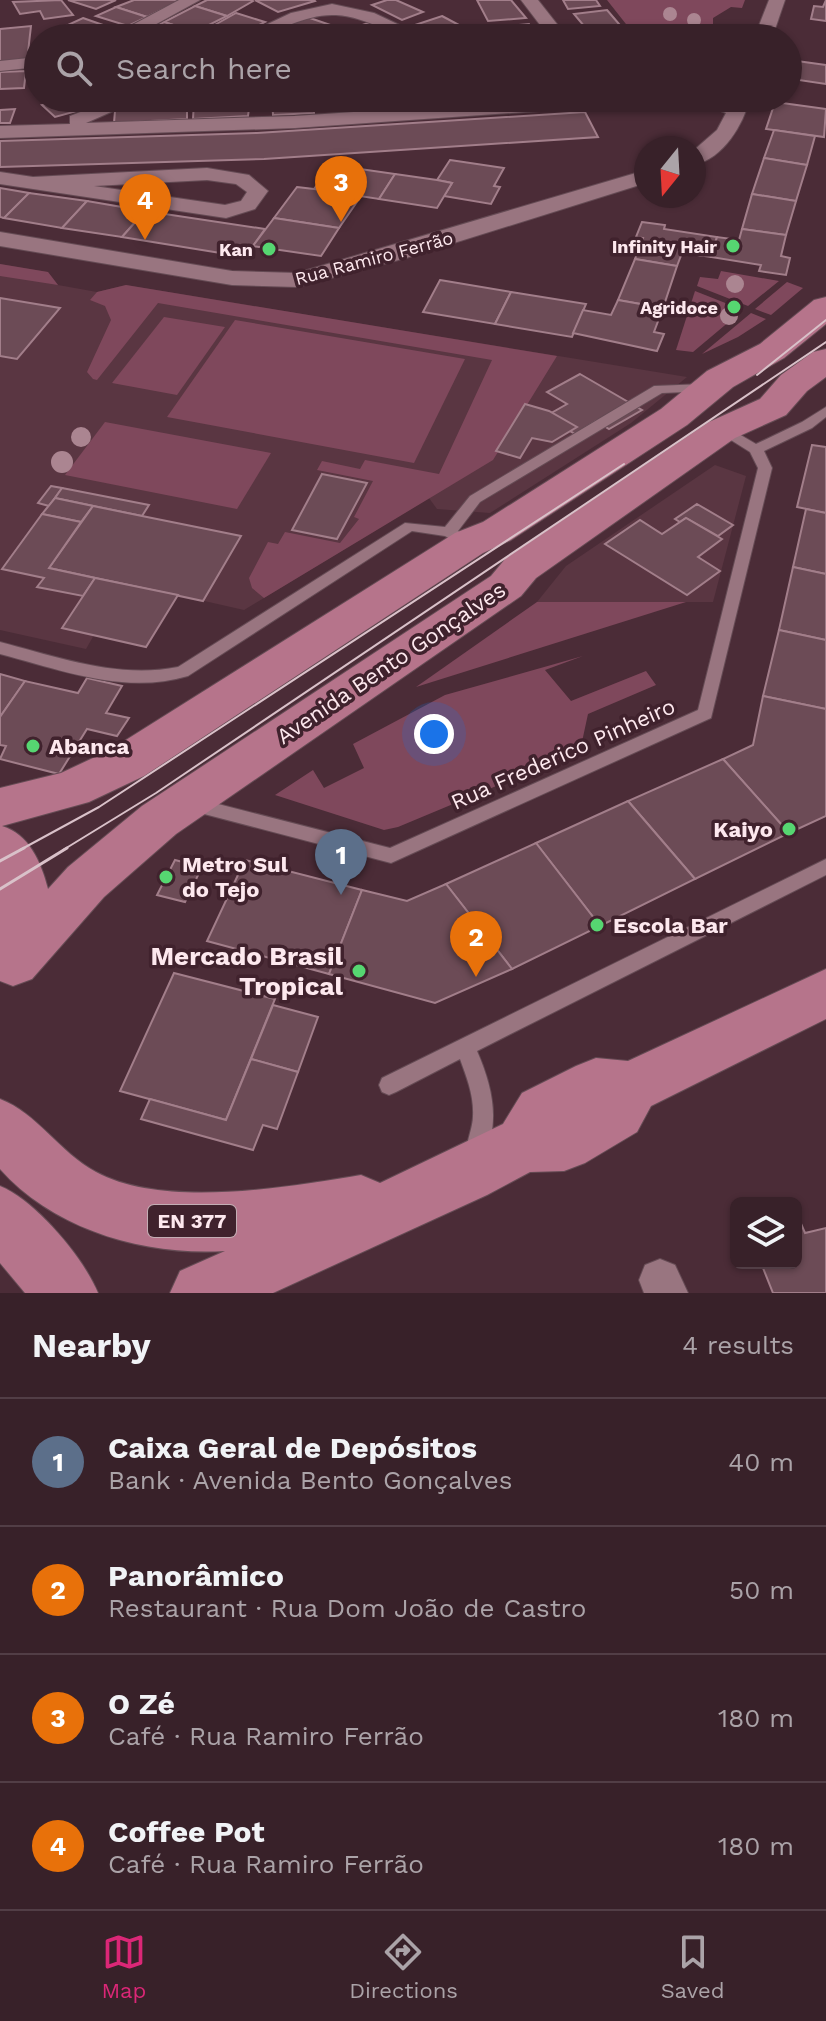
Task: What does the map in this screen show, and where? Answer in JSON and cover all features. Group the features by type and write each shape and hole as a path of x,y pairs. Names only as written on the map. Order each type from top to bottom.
{"main road":[{"path":"0,807 72,789 127,763 459,537 497,531 674,417 712,384 772,351 826,307"},
{"name":"Avenida Bento Gonçalves","path":"4,979 97,872 186,802 506,586 521,568 739,440 794,383 826,360"},
{"path":"0,845 15,865 25,895 25,928 4,979"},
{"name":"EN 377","path":"202,1293 441,1186 524,1144 564,1143 617,1113 631,1087 826,993"},
{"name":"EN 377","path":"0,1126 18,1150 43,1173 93,1203 143,1218 270,1219 441,1186"},
{"path":"0,1216 66,1293"}],"street":[{"path":"145,24 192,0"},
{"path":"529,0 548,24"},
{"path":"768,24 777,0"},
{"path":"273,24 297,11 328,7 355,10 386,24"},
{"path":"0,66 24,63"},
{"path":"33,131 68,124 98,112"},
{"path":"343,112 345,119"},
{"path":"0,132 345,119 438,112"},
{"path":"706,152 713,148 735,112"},
{"path":"0,178 32,183 226,212 248,205 258,191 242,179 207,174 32,183"},
{"name":"Rua Ramiro Ferrão","path":"0,239 232,278 297,280 398,253 634,180"}],"lane":[{"path":"739,440 807,425 826,411"},
{"name":"Rua Frederico Pinheiro","path":"186,802 391,856 705,714 765,468 739,440"},
{"path":"0,648 125,677 155,680 182,672 410,526 459,537"},
{"path":"389,1085 826,866"},
{"path":"441,1186 485,1128 477,1073 465,1047"}],"shaded area":[{"path":"607,0 745,0 742,8 731,7 713,18 713,24 626,24"},
{"path":"0,264 48,272 58,285 97,292 126,285 687,377 631,423 490,513 437,509 429,498 244,610 178,595 146,647 94,635 86,649 0,630"},
{"path":"0,264 48,272 58,285 0,276"},
{"path":"721,271 779,281 748,306 697,286 700,277 718,279"},
{"path":"787,282 803,288 771,315 755,309"},
{"path":"126,285 557,356 493,460 264,598 252,588 249,578 268,542 278,544 285,532 340,543 359,519 354,517 373,481 317,470 322,461 360,469 365,460 439,474 492,360 158,303 97,380 93,379 87,372 111,320 105,306 90,300 97,292"},
{"path":"695,291 743,310 693,352 676,350"},
{"path":"751,313 766,319 702,354"},
{"path":"164,317 225,327 177,395 112,383"},
{"path":"235,320 465,359 414,463 167,417"},
{"path":"105,422 271,453 237,509 65,475"},
{"path":"715,465 746,476 713,602 537,602 566,566"},
{"path":"537,602 686,602 416,687"},
{"path":"583,656 545,670 571,701 646,671 656,685 588,714 580,751 398,827 384,830 275,795 313,770 324,788 364,768 353,744 445,695"}],"building":[{"path":"61,0 73,15 44,19 40,11 20,14 13,2"},
{"path":"68,0 116,0 96,9"},
{"path":"134,0 181,0 147,17 116,7"},
{"path":"207,0 253,1 227,16 195,6"},
{"path":"255,0 314,0 315,1 278,12"},
{"path":"396,0 423,12 402,20 372,5"},
{"path":"477,0 511,0 526,18 488,21"},
{"path":"563,0 596,0 600,6 568,9"},
{"path":"826,0 826,21 811,19 814,6 823,7"},
{"path":"195,6 227,16 211,24 164,22"},
{"path":"116,7 147,17 132,24 122,24 96,16"},
{"path":"607,10 619,24 582,24 574,14"},
{"path":"236,13 265,22 261,24 216,24"},
{"path":"304,16 327,24 289,24"},
{"path":"442,16 457,24 418,24"},
{"path":"83,18 100,24 70,24"},
{"path":"24,27 24,61 0,62 0,29"},
{"path":"802,62 826,65 826,84 802,80"},
{"path":"24,71 24,88 0,89 0,72"},
{"path":"802,106 826,109 824,137 766,129 772,112 802,112"},
{"path":"15,109 10,123 0,123 0,110"},
{"path":"50,112 73,112 55,117"},
{"path":"115,112 187,112 187,119 114,123"},
{"path":"193,112 249,112 248,116 193,119"},
{"path":"273,112 314,113 273,115"},
{"path":"585,112 598,137 264,159 0,167 0,141 257,133"},
{"path":"774,130 815,136 807,165 764,158"},
{"path":"764,158 807,165 796,201 752,194"},
{"path":"450,160 504,168 494,186 500,187 491,204 444,196 452,183 437,180"},
{"path":"332,165 395,174 379,199 314,189"},
{"path":"395,174 452,183 437,208 379,199"},
{"path":"297,187 361,196 339,228 274,218"},
{"path":"0,188 29,193 4,218 0,217"},
{"path":"29,193 87,201 62,228 4,218"},
{"path":"752,194 796,201 786,235 742,229"},
{"path":"87,201 145,211 122,237 62,228"},
{"path":"145,211 265,229 245,257 122,237"},
{"path":"274,218 339,228 321,256 253,246"},
{"path":"642,222 665,225 664,229 717,237 711,257 682,253 677,266 635,259 643,238 636,237"},
{"path":"742,229 786,235 781,256 790,258 786,275 759,271 761,265 711,257 717,237 739,240"},
{"path":"635,259 677,266 663,308 618,300"},
{"path":"440,280 511,292 495,324 423,312"},
{"path":"511,292 586,304 572,337 495,324"},
{"path":"0,298 60,308 17,359 0,356"},
{"path":"618,300 663,308 654,332 664,334 657,351 573,333 583,310 611,315"},
{"path":"580,374 642,410 609,429 596,421 575,434 546,416 567,404 547,392"},
{"path":"525,404 549,411 577,427 552,442 532,438 520,458 496,451"},
{"path":"812,445 826,447 826,513 797,507"},
{"path":"322,474 367,483 337,539 292,530"},
{"path":"51,486 62,488 49,506 38,503"},
{"path":"62,488 149,505 142,516 55,498"},
{"path":"55,498 93,506 81,522 42,514"},
{"path":"697,504 733,525 718,536 686,518 680,522 675,519"},
{"path":"93,506 241,536 203,601 49,568"},
{"path":"806,509 826,513 826,574 793,567"},
{"path":"42,514 81,522 49,568 95,578 83,596 37,587 44,578 2,569"},
{"path":"686,518 722,539 698,557 720,571 687,595 605,544 640,520 662,534"},
{"path":"793,567 826,574 826,640 779,630"},
{"path":"95,578 178,595 146,647 62,628"},
{"path":"779,630 826,640 826,709 763,696"},
{"path":"0,674 25,681 0,717"},
{"path":"87,678 122,686 106,713 129,718 117,736 87,729 59,774 0,759 6,746 0,745 0,717 25,681 78,693"},
{"path":"763,696 826,709 826,816 789,833 723,759 753,745"},
{"path":"723,759 789,833 695,879 628,801"},
{"path":"628,801 695,879 600,926 536,843"},
{"path":"536,843 600,926 512,969 446,884"},
{"path":"175,860 202,867 185,902 157,895"},
{"path":"245,860 362,890 329,974 207,941"},
{"path":"446,884 512,969 435,1003 329,974 362,890 407,901"},
{"path":"174,973 275,999 226,1120 120,1091"},
{"path":"273,1005 318,1017 298,1072 251,1059"},
{"path":"251,1059 298,1072 277,1129 263,1125 253,1150 141,1119 150,1099 226,1120"},
{"path":"802,1226 805,1233 826,1228 826,1293 773,1293 763,1269 802,1269"}],"tram line":[{"path":"757,375 826,320"},
{"path":"63,850 156,793 826,342"},
{"path":"20,850 99,807 624,464"},
{"path":"0,861 24,848"},
{"path":"0,889 67,848"}],"place":[{"name":"O Zé","path":"341,222"},
{"name":"Coffee Pot","path":"145,240"},
{"name":"Infinity Hair","path":"733,246"},
{"name":"Kan","path":"269,249"},
{"name":"Agridoce","path":"734,307"},
{"name":"Abanca","path":"33,746"},
{"name":"Kaiyo","path":"789,829"},
{"name":"Metro Sul do Tejo","path":"166,877"},
{"name":"Caixa Geral de Depósitos","path":"341,895"},
{"name":"Escola Bar","path":"597,925"},
{"name":"Mercado Brasil Tropical","path":"359,971"},
{"name":"Panorâmico","path":"476,977"}]}
